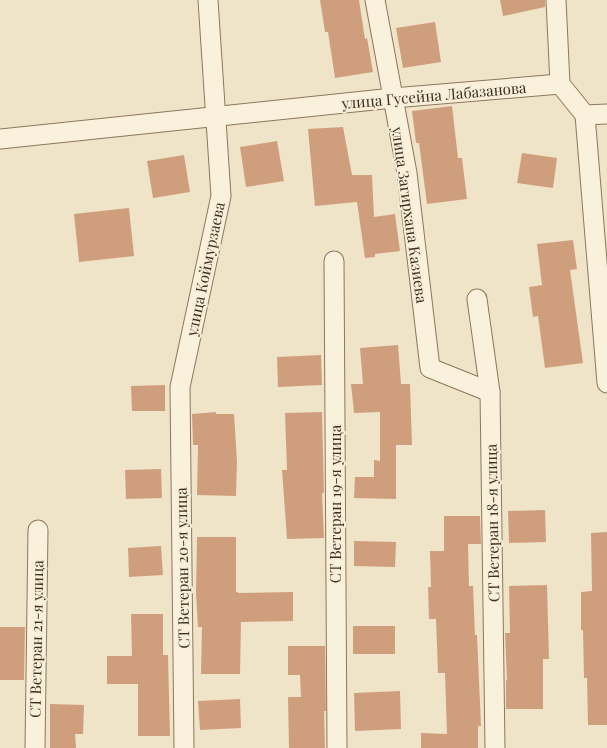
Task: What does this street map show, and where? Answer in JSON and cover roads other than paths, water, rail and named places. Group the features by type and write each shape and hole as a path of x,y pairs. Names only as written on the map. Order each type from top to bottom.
{"street":[{"name":"улица Коймурзаева","path":"180,387 221,196 208,0"},
{"name":"улица Загирхана Казиева","path":"375,0 406,173 430,368 490,392"},
{"path":"556,0 560,84 585,115 607,383"},
{"name":"улица Гусейна Лабазанова","path":"0,139 393,98 560,84"},
{"path":"585,115 607,114"},
{"name":"СТ Ветеран 19-я улица","path":"334,261 337,748"},
{"name":"СТ Ветеран 18-я улица","path":"477,299 490,392 495,748"},
{"name":"СТ Ветеран 20-я улица","path":"180,387 184,748"},
{"name":"СТ Ветеран 21-я улица","path":"35,748 38,530"}]}
